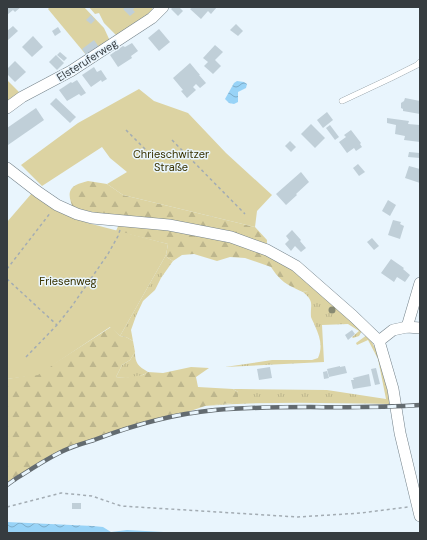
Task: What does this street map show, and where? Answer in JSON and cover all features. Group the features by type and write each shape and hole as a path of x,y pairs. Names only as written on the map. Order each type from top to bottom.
{"street":[{"name":"Elsteruferweg","path":"7,108 22,96 71,71 152,18 163,7"},
{"path":"7,168 57,205 77,214 92,218 169,225 231,237 267,250 296,266 379,341 393,389 400,433 419,510"},
{"path":"407,327 420,283"},
{"path":"379,341 393,330 407,327 420,328"}],"lane":[{"path":"342,101 417,65 420,62"}],"path":[{"path":"126,130 150,154"},
{"path":"172,140 245,214"},
{"path":"7,269 57,205"},
{"path":"26,357 72,306 108,254 118,236 123,221"},
{"path":"7,279 57,324"},
{"path":"7,506 61,493 92,496 121,506 298,516 419,510"}],"green space":[{"path":"50,7 84,7 104,28 110,41 87,56 48,9"},
{"path":"89,7 151,7 154,10 117,36 104,23 99,13 95,14"},
{"path":"7,80 20,93 7,104"},
{"name":"Chrieschwitzer Straße","path":"139,89 154,101 188,113 226,153 272,195 257,211 255,227 123,195 107,184 127,172 110,158 102,147 42,186 21,165 78,123"},
{"path":"88,181 107,184 123,195 255,227 267,240 266,255 304,277 310,286 308,291 303,292 288,285 271,267 245,258 230,257 217,261 194,254 182,255 173,261 166,255 168,244 116,231 119,224 97,213 73,208 70,195 71,190 77,184"},
{"name":"Friesenweg","path":"32,193 53,207 88,223 168,244 166,255 120,336 110,327 38,375 7,379 7,222"},
{"path":"166,255 173,261 161,278 155,290 143,301 131,330 133,341 126,337 120,336"},
{"path":"304,277 362,331 359,336 352,337 359,331 348,324 322,325 324,362 225,367 272,360 312,360 318,358 320,354 320,342 311,317 311,301 303,292 308,291"},
{"path":"111,327 120,336 126,337 133,341 135,352 130,360 122,365 116,377 123,378 143,375 148,372 163,373 191,367 209,368 196,377 198,387 233,389 238,392 238,399 232,403 205,406 176,416 144,423 64,451 7,485 7,379 38,374"},
{"path":"367,335 379,355 390,404 274,403 205,406 232,403 238,392 233,389 327,390 386,399 378,359 368,340 357,345 356,343"},
{"path":"135,352 138,364 148,372 141,376 132,378 116,377 122,365 130,360"}],"water":[{"path":"237,81 247,84 246,88 238,92 238,102 234,104 229,103 225,99 234,83"},
{"path":"7,522 93,526 103,527 111,532 127,530 182,533 7,533"}],"building":[{"path":"7,7 21,7 15,12 13,10 7,15"},
{"path":"126,7 135,7 133,10 135,12 130,16 123,9"},
{"path":"173,7 179,7 183,11 178,16 171,9"},
{"path":"193,7 217,7 211,14 208,11 201,19 190,9"},
{"path":"91,15 95,20 91,24 86,20"},
{"path":"236,24 243,31 238,36 230,30"},
{"path":"13,26 18,31 8,40 7,31"},
{"path":"58,27 61,32 55,36 52,31"},
{"path":"159,29 170,42 159,51 148,38"},
{"path":"33,36 43,47 32,57 22,47"},
{"path":"94,40 99,47 87,56 82,49"},
{"path":"132,43 138,51 131,56 132,58 118,67 110,55 123,46 125,47"},
{"path":"215,45 223,52 215,60 221,66 213,74 204,66 208,62 203,58"},
{"path":"60,52 67,58 64,61 57,55"},
{"path":"56,55 64,63 57,70 49,62"},
{"path":"15,61 26,72 15,82 7,74 7,69"},
{"path":"190,63 206,83 200,88 196,84 193,87 196,90 187,98 181,91 183,90 173,78"},
{"path":"94,67 97,72 101,70 107,79 102,82 101,80 91,87 82,75"},
{"path":"77,80 86,93 81,96 79,94 67,101 59,90"},
{"path":"56,98 76,117 70,123 50,104"},
{"path":"405,98 420,101 420,114 403,111 401,108 401,103"},
{"path":"36,108 44,120 8,145 7,128"},
{"path":"327,112 333,120 323,128 317,120"},
{"path":"387,118 409,121 408,124 420,125 420,142 404,140 405,136 395,134 396,125 387,123"},
{"path":"311,124 325,138 315,148 301,134"},
{"path":"330,125 339,137 335,140 326,128"},
{"path":"351,130 361,143 360,144 362,147 356,151 354,148 347,153 339,142 346,137 344,135"},
{"path":"290,141 296,147 291,152 285,146"},
{"path":"409,152 420,153 420,158 408,157"},
{"path":"358,164 365,172 359,176 353,168"},
{"path":"409,166 420,169 420,183 405,178"},
{"path":"301,172 309,182 286,205 276,194"},
{"path":"388,200 396,205 390,216 382,211"},
{"path":"393,220 401,222 400,224 404,226 400,239 388,235"},
{"path":"292,230 306,248 301,252 295,246 291,251 285,244 289,240 286,236"},
{"path":"372,238 379,246 374,250 367,242"},
{"path":"391,259 404,268 403,269 410,275 405,282 397,277 394,282 381,273"},
{"path":"352,330 355,334 348,340 345,335"},
{"path":"345,366 347,373 329,377 327,369"},
{"path":"270,367 272,378 259,380 257,369"},
{"path":"376,368 380,384 375,385 371,369"},
{"path":"327,371 329,378 324,379 323,372"},
{"path":"369,374 371,386 353,389 351,380 354,380 353,378"},
{"path":"72,503 81,503 81,509 72,509"}],"railway":[{"path":"7,485 44,461 71,448 138,425 184,414 241,408 420,405"}]}
